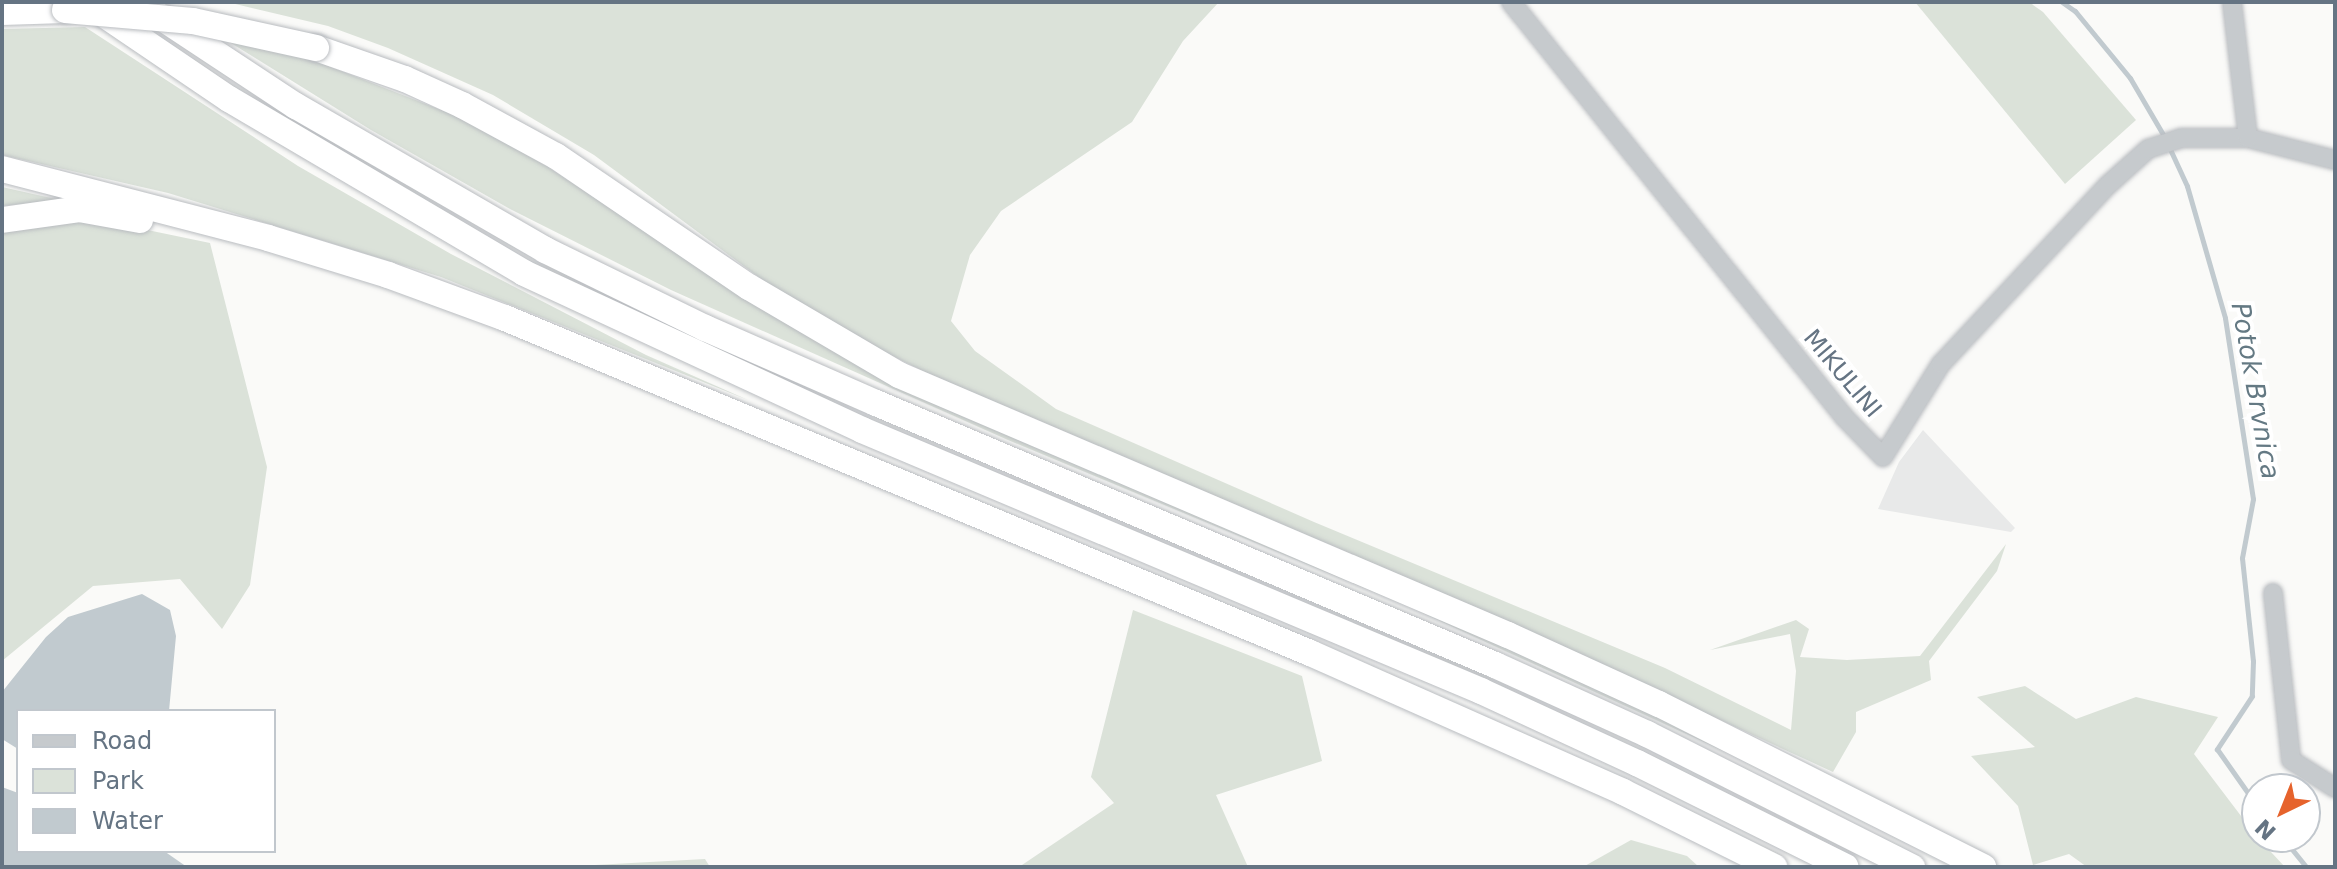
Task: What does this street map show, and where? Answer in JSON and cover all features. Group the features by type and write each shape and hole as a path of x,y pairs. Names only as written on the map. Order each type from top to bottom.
{"highway":[{"path":"87,2 254,115 524,273 862,430 1481,691 1637,763 1846,867"},
{"path":"138,2 296,106 572,263 705,328 1509,671 1647,734 1912,867"},
{"path":"2,12 65,10 193,21 316,48 448,98 556,156 749,287 899,375 1549,654 1659,704 1983,867"},
{"path":"2,169 268,238 388,275 505,318 861,463 1310,653 1623,792 1774,867"},
{"path":"2,220 79,209 239,243 268,238"}],"street":[{"name":"MIKULINI","path":"1511,2 1845,418 1883,457 1941,364 2108,185 2148,149 2181,138 2248,138"},
{"path":"2232,2 2248,138 2335,160"},
{"path":"2273,593 2291,760 2335,788"}],"shaded area":[{"path":"1923,430 2015,528 2011,532 1878,509 1899,462"}],"green space":[{"path":"227,2 1219,2 1183,41 1132,122 1001,211 970,255 951,321 975,351 1056,409 1314,522 1665,668 1791,730 1796,671 1790,634 1710,650 1796,620 1809,629 1800,657 1847,660 1920,656 2006,544 1997,571 1929,661 1931,680 1856,712 1856,732 1833,772 1473,606 925,372 852,336 768,284 594,155 493,95 388,48 328,26"},
{"path":"1915,2 2029,2 2043,12 2136,120 2065,184"},
{"path":"85,27 298,166 451,254 646,355 748,400 441,277 168,193 2,155 2,29"},
{"path":"223,38 313,60 459,117 548,167 780,320 1651,711 1778,776 1405,605 1008,440 671,290 510,209 371,130"},
{"path":"2,187 60,200 2,206"},
{"path":"57,221 104,221 210,243 267,467 250,585 222,629 180,579 93,586 2,661 2,231"},
{"path":"1133,610 1302,676 1322,761 1216,795 1248,867 1019,867 1114,803 1091,777"},
{"path":"2025,686 2076,719 2136,697 2218,717 2194,754 2241,816 2241,853 2272,853 2285,867 2087,867 2069,854 2033,865 2018,806 1971,756 2035,747 1977,697"},
{"path":"1631,840 1687,856 1699,867 1583,867"},
{"path":"705,859 710,867 558,867"}],"water":[{"path":"142,594 170,610 176,636 169,709 16,709 16,748 2,739 2,692 46,637 68,617"},
{"path":"2,787 16,792 16,853 167,853 187,867 2,867"}],"waterway":[{"name":"Potok Brvnica","path":"2062,2 2075,11 2130,78 2165,138"},
{"name":"Potok Brvnica","path":"2169,147 2187,186 2225,318 2253,499 2242,558 2253,661 2252,696 2217,749 2241,783"},
{"name":"Potok Brvnica","path":"2295,853 2306,867"}]}
